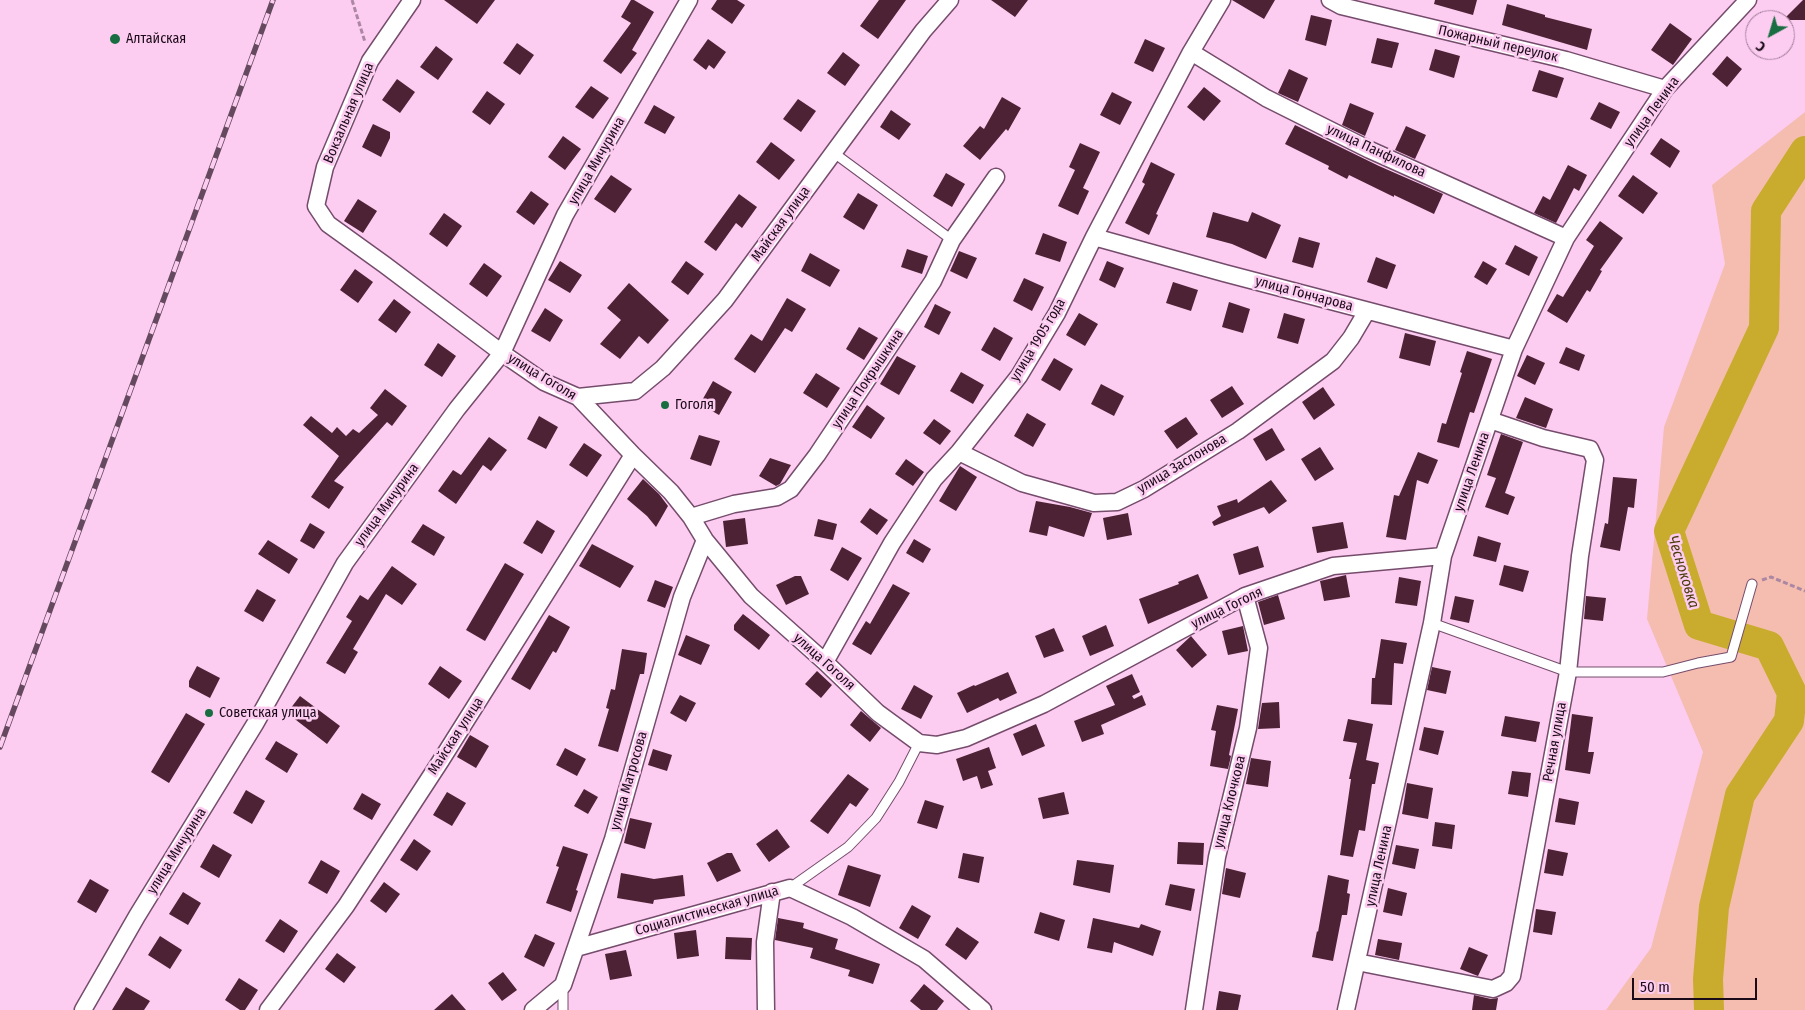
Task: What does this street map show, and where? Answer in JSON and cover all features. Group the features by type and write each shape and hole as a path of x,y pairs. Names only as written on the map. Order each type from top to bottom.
{"street":[{"name":"Вокзальная улица","path":"316,206 325,167 370,60 412,0"},
{"name":"улица Мичурина","path":"83,1010 137,916 255,724 345,563 457,410 502,353 565,215 689,0"},
{"name":"Майская улица","path":"578,397 635,391 663,368 725,300 923,31 950,0"},
{"name":"улица 1905 года","path":"825,662 892,543 934,479 959,452 1019,376 1057,313 1094,237 1192,52 1222,0"},
{"name":"Пожарный переулок","path":"1330,0 1341,6 1566,60 1665,89"},
{"name":"улица Ленина","path":"1346,1010 1432,623 1443,556 1514,349 1566,238 1665,89 1748,0"},
{"name":"улица Панфилова","path":"1192,52 1266,98 1370,150 1566,238"},
{"name":"улица Покрышкина","path":"691,517 734,504 777,497 791,489 817,455 933,282 952,240 996,177"},
{"name":"улица Гоголя","path":"316,206 328,224 502,353 544,382 578,397 632,455 671,492 691,517 705,540 751,596 825,662 878,713 919,743 937,745 966,738 1044,704 1245,596 1333,566 1443,556"},
{"name":"улица Гончарова","path":"1094,237 1514,349"},
{"name":"улица Заслонова","path":"959,452 1022,483 1094,503 1117,502 1144,488 1238,431 1333,361 1351,338 1366,311"},
{"name":"Речная улица","path":"1357,962 1493,989 1506,983 1512,976 1568,672 1580,556 1595,460 1590,450 1543,438 1490,420"},
{"name":"Майская улица","path":"268,1010 346,906 451,746 632,455"},
{"name":"улица Матросова","path":"534,1010 563,985 613,839 682,597 705,540"},
{"name":"улица Клочкова","path":"1194,1010 1217,857 1248,728 1259,648 1245,596"},
{"name":"Социалистическая улица","path":"576,948 790,888 852,917 924,959 983,1010"},
{"path":"766,1010 765,942 772,892"}],"lane":[{"path":"834,153 952,240"},
{"path":"1432,623 1568,672 1663,672 1731,657 1752,584"},
{"path":"790,888 848,847 876,818 919,743"},
{"path":"563,985 563,1010"}],"path":[{"path":"352,0 370,60"},
{"path":"1752,584 1771,577 1805,591"}],"shaded area":[{"path":"1805,112 1805,1010 1606,1010 1651,948 1703,752 1647,619 1664,427 1725,264 1712,185"}],"building":[{"path":"444,0 495,0 477,24"},
{"path":"631,0 654,12 632,50 637,53 621,74 603,61 631,23 621,17"},
{"path":"717,0 737,0 745,5 732,24 711,9"},
{"path":"879,0 906,0 878,39 860,26"},
{"path":"991,0 1028,0 1015,17"},
{"path":"1232,0 1275,0 1264,19"},
{"path":"1435,0 1477,0 1473,15 1434,4"},
{"path":"1805,0 1805,20 1795,20 1795,10 1793,10"},
{"path":"1507,4 1545,15 1545,17 1592,29 1587,50 1502,25"},
{"path":"1311,15 1332,20 1326,46 1305,40"},
{"path":"1670,23 1692,39 1673,65 1651,50"},
{"path":"1377,38 1399,43 1392,68 1371,63"},
{"path":"708,39 726,52 714,69 709,65 706,70 693,60"},
{"path":"1145,39 1165,48 1153,72 1134,63"},
{"path":"517,43 534,55 520,75 503,63"},
{"path":"436,46 453,59 438,80 420,67"},
{"path":"1435,49 1460,56 1454,78 1429,70"},
{"path":"843,52 860,65 845,86 827,73"},
{"path":"1727,56 1742,69 1727,87 1712,74"},
{"path":"1289,69 1308,78 1298,102 1278,93"},
{"path":"1539,70 1564,78 1557,98 1532,91"},
{"path":"397,79 415,92 400,113 382,100"},
{"path":"591,86 609,98 593,119 575,107"},
{"path":"1204,87 1221,101 1204,121 1187,107"},
{"path":"487,91 505,104 490,125 472,112"},
{"path":"1112,92 1132,102 1120,125 1100,115"},
{"path":"1002,97 1021,108 1008,131 1006,129 980,160 963,146 980,126 984,129"},
{"path":"798,99 816,111 801,132 783,119"},
{"path":"1599,102 1620,112 1611,129 1590,119"},
{"path":"1350,103 1374,113 1365,136 1342,125"},
{"path":"654,105 675,117 665,134 644,123"},
{"path":"891,110 911,124 899,140 880,127"},
{"path":"373,124 390,132 390,138 381,157 362,147"},
{"path":"1295,125 1379,166 1443,194 1434,214 1349,175 1347,179 1328,169 1329,166 1285,144"},
{"path":"1406,126 1426,135 1415,159 1395,150"},
{"path":"563,136 581,149 565,170 548,157"},
{"path":"1661,138 1680,151 1670,168 1650,154"},
{"path":"771,142 795,160 779,180 756,162"},
{"path":"1080,143 1100,152 1083,188 1089,191 1078,215 1058,206 1075,170 1069,167"},
{"path":"1151,162 1175,174 1156,214 1158,215 1149,235 1125,223 1145,184 1142,182"},
{"path":"1568,165 1587,175 1579,191 1574,188 1556,223 1534,213 1543,196 1550,200"},
{"path":"946,173 965,184 952,207 933,196"},
{"path":"611,175 632,189 615,213 594,199"},
{"path":"1633,175 1658,193 1643,214 1618,196"},
{"path":"531,191 549,204 534,225 516,212"},
{"path":"858,193 878,205 864,230 843,217"},
{"path":"739,194 757,207 742,228 736,223 716,251 704,242"},
{"path":"358,199 377,211 363,233 344,221"},
{"path":"1213,212 1248,222 1252,212 1281,225 1266,259 1232,244 1206,237"},
{"path":"444,213 462,226 447,247 429,234"},
{"path":"1600,221 1623,238 1600,270 1602,271 1590,292 1587,290 1567,323 1547,311 1557,294 1563,297 1594,246 1586,240"},
{"path":"1043,233 1067,242 1060,262 1035,254"},
{"path":"1299,237 1320,243 1313,268 1292,262"},
{"path":"1515,245 1538,257 1529,276 1505,264"},
{"path":"907,249 928,256 922,274 901,267"},
{"path":"959,251 977,258 967,279 950,271"},
{"path":"810,253 840,270 830,287 801,271"},
{"path":"1376,257 1396,265 1387,289 1367,282"},
{"path":"560,261 582,275 570,293 548,280"},
{"path":"686,261 704,274 688,295 671,282"},
{"path":"1107,261 1124,268 1115,288 1099,280"},
{"path":"1483,261 1497,269 1487,285 1474,277"},
{"path":"484,263 502,276 487,297 469,284"},
{"path":"355,269 373,282 358,303 340,290"},
{"path":"1024,278 1044,287 1032,311 1013,301"},
{"path":"1173,282 1198,290 1191,311 1166,303"},
{"path":"629,283 669,320 648,344 639,336 620,359 600,344 621,320 607,308"},
{"path":"787,298 806,309 792,332 785,328 755,373 734,359 751,334 762,341"},
{"path":"394,299 411,312 396,333 378,320"},
{"path":"1229,302 1250,309 1243,333 1222,327"},
{"path":"935,304 951,312 939,335 924,327"},
{"path":"545,308 563,320 550,342 531,331"},
{"path":"1079,313 1098,324 1085,346 1066,335"},
{"path":"1284,313 1305,319 1298,344 1277,338"},
{"path":"859,327 878,338 864,360 846,349"},
{"path":"994,327 1013,338 1000,361 981,350"},
{"path":"1405,333 1436,341 1430,366 1399,358"},
{"path":"438,343 456,356 442,377 424,365"},
{"path":"1566,347 1585,355 1579,371 1559,363"},
{"path":"1467,351 1492,359 1474,413 1470,412 1459,448 1437,442 1442,423 1446,424"},
{"path":"1527,355 1545,363 1535,385 1517,376"},
{"path":"897,356 916,366 899,395 880,384"},
{"path":"1054,358 1073,369 1060,391 1041,380"},
{"path":"961,372 984,385 973,404 950,391"},
{"path":"816,373 840,388 827,408 803,393"},
{"path":"713,381 732,392 719,415 700,404"},
{"path":"1101,384 1124,396 1114,416 1091,404"},
{"path":"1232,386 1244,404 1222,418 1210,400"},
{"path":"1323,387 1335,405 1314,420 1302,402"},
{"path":"385,389 407,406 392,426 387,422 334,481 344,487 329,509 311,497 339,456 303,425 311,416 332,433 337,427 346,436 353,429 359,433 378,415 370,408"},
{"path":"1525,397 1553,409 1546,428 1516,418"},
{"path":"867,405 885,418 871,439 852,427"},
{"path":"1027,413 1046,424 1033,447 1014,436"},
{"path":"539,416 558,427 546,449 527,439"},
{"path":"1186,417 1198,434 1177,449 1164,431"},
{"path":"934,419 951,431 940,445 923,433"},
{"path":"1272,428 1285,450 1266,461 1253,439"},
{"path":"1501,434 1523,442 1505,493 1515,497 1508,515 1485,507 1496,478 1487,475"},
{"path":"699,435 720,441 711,466 690,459"},
{"path":"489,437 507,450 491,471 483,465 456,504 438,491 453,470 461,475"},
{"path":"584,443 602,455 587,477 569,465"},
{"path":"1320,447 1334,469 1315,481 1301,459"},
{"path":"1418,452 1438,460 1428,484 1417,480 1406,540 1386,537 1394,495 1399,496"},
{"path":"770,458 791,465 780,484 776,486 759,476"},
{"path":"906,459 924,472 913,486 895,474"},
{"path":"960,466 977,477 956,511 939,501"},
{"path":"1613,477 1637,479 1634,508 1628,507 1620,551 1600,547 1605,523 1608,524"},
{"path":"643,479 659,494 668,506 656,527 647,516 627,499"},
{"path":"1271,480 1287,501 1269,514 1264,507 1214,526 1212,522 1221,516 1217,506 1237,499 1238,503"},
{"path":"1036,501 1092,513 1084,537 1049,526 1047,536 1029,532"},
{"path":"870,508 888,520 877,535 860,522"},
{"path":"1128,513 1132,535 1107,540 1103,518"},
{"path":"745,518 748,544 726,547 723,521"},
{"path":"818,519 837,524 833,540 814,536"},
{"path":"537,520 555,531 542,554 523,543"},
{"path":"1343,522 1348,548 1317,553 1312,527"},
{"path":"310,523 325,532 314,549 300,541"},
{"path":"423,524 445,537 434,556 411,542"},
{"path":"1478,536 1501,543 1496,562 1473,556"},
{"path":"914,539 931,549 923,563 906,553"},
{"path":"268,540 298,559 289,574 258,554"},
{"path":"592,544 634,566 620,588 579,566"},
{"path":"1258,546 1264,567 1239,575 1233,554"},
{"path":"842,547 862,558 848,581 830,570"},
{"path":"505,563 524,574 485,641 466,630"},
{"path":"1504,565 1529,571 1523,592 1499,585"},
{"path":"392,566 417,584 402,605 386,594 353,649 358,652 345,674 326,663 352,621 346,617 360,595 368,600"},
{"path":"1198,574 1208,598 1148,624 1139,599 1179,584 1178,582"},
{"path":"1346,575 1350,597 1324,601 1320,581"},
{"path":"795,576 801,576 809,594 786,605 776,585"},
{"path":"1399,577 1421,581 1417,606 1395,603"},
{"path":"655,580 673,587 665,608 647,601"},
{"path":"893,584 910,593 871,655 852,644 866,621 870,624"},
{"path":"257,589 276,600 263,622 244,611"},
{"path":"1278,595 1285,619 1264,625 1258,602"},
{"path":"1455,596 1474,600 1469,623 1450,619"},
{"path":"1586,596 1606,598 1603,621 1584,619"},
{"path":"743,614 770,635 759,650 734,630 734,625"},
{"path":"549,615 570,627 556,653 553,651 530,690 511,679"},
{"path":"1106,625 1114,646 1090,656 1082,636"},
{"path":"1243,626 1248,651 1228,655 1222,631"},
{"path":"1054,628 1064,651 1044,658 1035,636"},
{"path":"686,635 710,645 701,665 678,655"},
{"path":"1191,636 1207,655 1192,668 1176,650"},
{"path":"1381,639 1407,643 1403,664 1394,663 1392,705 1371,704 1372,678 1375,678"},
{"path":"622,649 647,653 644,674 640,674 618,752 598,746 609,709 606,708 611,689 615,690"},
{"path":"197,666 220,678 210,698 189,687 189,681"},
{"path":"440,666 462,681 449,699 428,684"},
{"path":"1432,667 1451,671 1446,694 1427,690"},
{"path":"817,671 832,685 821,698 805,684"},
{"path":"1008,672 1017,693 1000,701 998,698 967,713 957,693"},
{"path":"1132,674 1140,692 1132,696 1134,699 1142,695 1146,705 1101,725 1104,734 1082,742 1074,721 1115,705 1106,686"},
{"path":"914,685 933,696 921,719 901,709"},
{"path":"680,695 696,703 686,722 670,713"},
{"path":"300,696 340,726 327,744 287,713"},
{"path":"1279,702 1280,728 1258,729 1262,703"},
{"path":"1217,705 1238,709 1228,769 1210,766 1216,731 1211,730"},
{"path":"861,711 881,728 870,742 850,725"},
{"path":"186,713 205,724 169,783 151,772"},
{"path":"1572,714 1593,717 1588,752 1594,752 1590,774 1565,770"},
{"path":"1505,716 1540,722 1536,742 1501,736"},
{"path":"1348,719 1373,724 1366,760 1379,763 1375,784 1372,784 1365,831 1359,830 1353,857 1340,855 1351,779 1349,779 1357,743 1343,741"},
{"path":"1036,724 1045,746 1022,756 1013,734"},
{"path":"1424,727 1444,731 1438,755 1419,750"},
{"path":"470,735 489,746 476,768 457,757"},
{"path":"276,741 298,754 287,773 265,759"},
{"path":"989,747 996,768 988,771 993,785 981,789 977,776 963,781 956,759"},
{"path":"565,748 586,759 577,776 556,765"},
{"path":"653,749 672,755 667,771 648,765"},
{"path":"1251,758 1271,761 1268,787 1246,784"},
{"path":"1512,771 1531,773 1528,797 1508,794"},
{"path":"848,774 869,789 856,807 850,803 828,834 810,821"},
{"path":"1407,783 1433,788 1428,819 1402,814"},
{"path":"584,789 598,797 588,814 574,806"},
{"path":"246,790 265,801 252,824 233,813"},
{"path":"447,792 466,803 452,826 433,815"},
{"path":"1064,792 1069,814 1043,819 1038,798"},
{"path":"362,793 381,804 372,820 353,809"},
{"path":"1559,798 1579,802 1575,825 1555,822"},
{"path":"925,800 944,806 937,829 917,823"},
{"path":"630,818 652,823 645,849 624,843"},
{"path":"1435,822 1455,825 1452,849 1432,846"},
{"path":"777,829 790,847 769,862 756,844"},
{"path":"414,839 431,851 417,871 400,860"},
{"path":"1178,842 1204,843 1203,865 1177,864"},
{"path":"213,844 232,855 219,878 200,867"},
{"path":"1396,845 1419,849 1415,869 1392,864"},
{"path":"563,846 588,854 571,912 546,903 559,867 556,866"},
{"path":"1548,849 1568,853 1563,876 1544,873"},
{"path":"727,853 732,853 741,871 717,882 707,863"},
{"path":"963,853 984,857 979,883 958,878"},
{"path":"321,860 340,871 327,894 308,883"},
{"path":"1077,860 1114,865 1110,893 1073,885"},
{"path":"848,865 881,875 870,907 838,895"},
{"path":"1226,868 1246,873 1240,898 1222,894"},
{"path":"621,873 654,879 683,875 685,896 654,900 653,904 617,898"},
{"path":"1328,875 1349,880 1347,893 1350,894 1347,915 1342,915 1333,961 1312,957"},
{"path":"90,879 109,890 96,913 77,902"},
{"path":"384,882 400,894 386,913 370,901"},
{"path":"1170,884 1195,889 1191,911 1165,905"},
{"path":"1388,888 1407,893 1402,916 1383,912"},
{"path":"183,892 201,903 188,925 169,914"},
{"path":"912,905 931,916 918,939 899,928"},
{"path":"1536,909 1556,912 1552,935 1533,932"},
{"path":"1040,912 1065,920 1059,941 1034,933"},
{"path":"778,918 804,923 803,928 838,939 835,949 880,964 873,984 848,976 850,970 810,958 813,948 775,940"},
{"path":"1093,918 1139,928 1141,924 1161,931 1153,956 1114,942 1112,953 1087,948"},
{"path":"280,919 298,931 284,953 265,941"},
{"path":"957,927 979,942 966,960 945,945"},
{"path":"696,930 699,956 677,959 674,933"},
{"path":"535,934 555,943 544,967 524,957"},
{"path":"160,936 182,950 170,969 148,955"},
{"path":"726,937 752,938 751,960 725,959"},
{"path":"1378,939 1402,943 1399,960 1375,955"},
{"path":"1469,947 1488,955 1478,976 1460,969"},
{"path":"626,950 632,976 610,980 605,954"},
{"path":"337,953 356,967 344,983 325,969"},
{"path":"503,972 517,990 502,1001 488,983"},
{"path":"239,978 258,990 245,1010 240,1010 225,1000"},
{"path":"924,984 944,1001 937,1010 921,1010 910,1001"},
{"path":"126,987 150,1001 144,1010 112,1010"},
{"path":"1219,991 1241,995 1238,1010 1216,1010"},
{"path":"452,994 466,1010 434,1010"},
{"path":"1474,995 1491,999 1498,998 1496,1010 1472,1010"}],"waterway":[{"name":"Чесноковка","path":"1709,1010 1708,979 1714,907 1740,795 1789,721 1792,693 1769,646 1699,625 1669,531 1764,328 1766,211 1805,151"}],"railway":[{"path":"0,747 273,0"}],"place":[{"name":"Алтайская","path":"115,39"},
{"name":"Гоголя","path":"665,405"},
{"name":"Советская улица","path":"209,713"}]}
